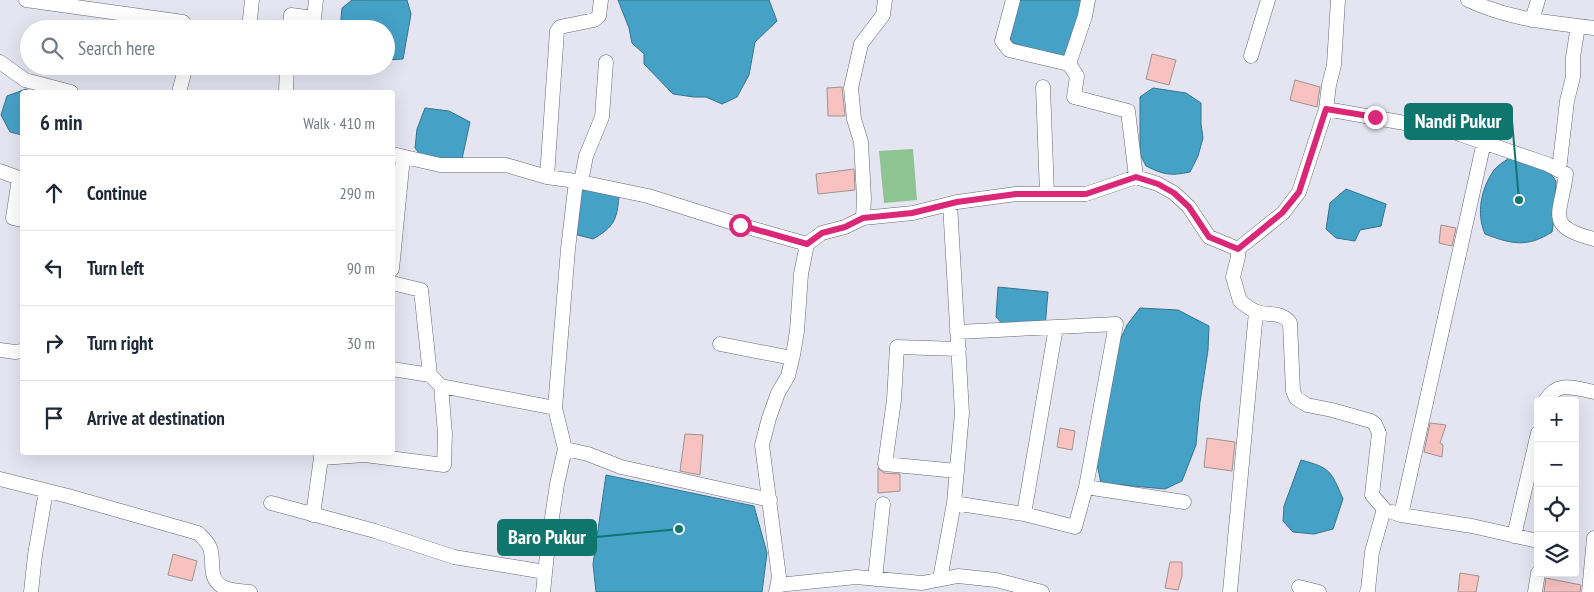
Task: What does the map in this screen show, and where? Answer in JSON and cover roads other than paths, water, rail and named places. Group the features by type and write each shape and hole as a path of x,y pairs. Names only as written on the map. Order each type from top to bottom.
{"street":[{"path":"26,0 169,20"},
{"path":"250,20 252,0"},
{"path":"291,20 291,15 314,18 316,0"},
{"path":"547,177 556,30 560,27 594,20 599,16 601,0"},
{"path":"863,218 864,198 861,142 854,119 850,88 861,44 883,15 885,0"},
{"path":"1013,0 1002,41 1009,50 1069,64 1076,76 1074,97 1128,111 1136,177"},
{"path":"1069,64 1085,16 1088,0"},
{"path":"1251,56 1268,0"},
{"path":"1238,249 1282,213 1299,192 1326,109 1334,64 1338,0"},
{"path":"1468,0 1486,4 1516,17 1552,24 1594,28"},
{"path":"1532,20 1538,0"},
{"path":"1559,170 1573,77 1573,57 1578,26"},
{"path":"0,62 25,80 63,90"},
{"path":"543,592 557,484 565,449 555,408 568,249 578,181 602,117 606,62"},
{"path":"180,90 184,75"},
{"path":"286,90 287,75"},
{"path":"1043,87 1047,194"},
{"path":"1326,109 1448,129 1547,164 1566,174 1559,213 1561,224 1566,230 1594,240"},
{"path":"1401,515 1484,142"},
{"path":"395,224 398,156 440,165 506,165 547,177 578,181 648,196 807,244"},
{"path":"0,171 19,178 13,218 20,220"},
{"path":"1042,592 1009,588 996,580 958,576 940,579 924,587 875,579 847,578 777,588 779,577 762,445 778,393 788,376 797,331 800,282 807,244 822,233 845,227 863,218 912,213 950,204 1016,194 1086,194 1136,177 1158,184 1174,193 1189,207 1209,237 1238,249"},
{"path":"940,579 954,503 962,413 950,204"},
{"path":"1238,249 1238,258 1233,277 1240,301 1256,312 1278,314 1286,318 1290,323 1293,392 1301,403 1371,420 1375,424 1379,433 1379,448 1372,495 1384,509 1401,515 1472,526 1534,541"},
{"path":"395,284 420,290 430,375"},
{"path":"1230,592 1256,312"},
{"path":"954,503 1024,514 1075,526 1086,487 1116,324 958,332"},
{"path":"1024,514 1056,327"},
{"path":"720,344 792,358"},
{"path":"957,471 885,464 894,400 897,347 959,349"},
{"path":"0,350 20,351"},
{"path":"395,369 430,375 441,386 555,408"},
{"path":"313,515 321,455 365,455 444,465 445,434 441,386"},
{"path":"1548,397 1554,389 1563,386 1594,392"},
{"path":"1514,536 1536,442"},
{"path":"565,449 588,454 621,467 770,500"},
{"path":"0,479 198,533 211,550 211,571 216,582 225,588 250,592"},
{"path":"1086,487 1184,502"},
{"path":"31,592 46,491"},
{"path":"271,503 375,531 454,557 545,572"},
{"path":"875,579 883,504"},
{"path":"1367,592 1372,552 1384,509"},
{"path":"1589,592 1594,538"},
{"path":"1535,592 1537,577"},
{"path":"1299,588 1318,592"}],"water":[{"path":"352,0 407,0 411,14 403,59 395,59 395,20 341,20 342,8"},
{"path":"618,0 769,0 777,21 755,42 749,75 737,97 722,104 706,97 673,94 644,64 644,54 632,43 629,28"},
{"path":"1018,0 1085,0 1069,58 1034,51 1011,42 1010,37"},
{"path":"1153,88 1186,93 1201,103 1203,138 1198,156 1190,172 1168,174 1158,171 1146,166 1140,154 1140,97"},
{"path":"20,91 20,134 10,132 1,115 7,96"},
{"path":"425,108 449,111 470,122 462,159 423,158 415,148 417,129"},
{"path":"1513,155 1544,165 1556,181 1552,232 1535,240 1519,243 1485,234 1480,210 1483,193 1494,170"},
{"path":"590,188 619,196 613,222 606,231 593,239 574,234 580,192"},
{"path":"1346,189 1386,204 1381,226 1360,230 1355,241 1336,238 1326,229 1330,203"},
{"path":"998,287 1048,292 1045,328 1007,329 996,317"},
{"path":"1140,308 1178,310 1209,326 1208,350 1196,445 1182,481 1165,489 1101,483 1096,459 1116,349 1127,325"},
{"path":"1301,460 1324,468 1336,482 1343,499 1333,529 1314,534 1293,532 1283,521 1284,506"},
{"path":"606,475 754,506 767,553 762,592 596,592 593,564"}],"place":[{"name":"Nandi Pukur","path":"1519,200"},
{"name":"Baro Pukur","path":"679,529"}]}
